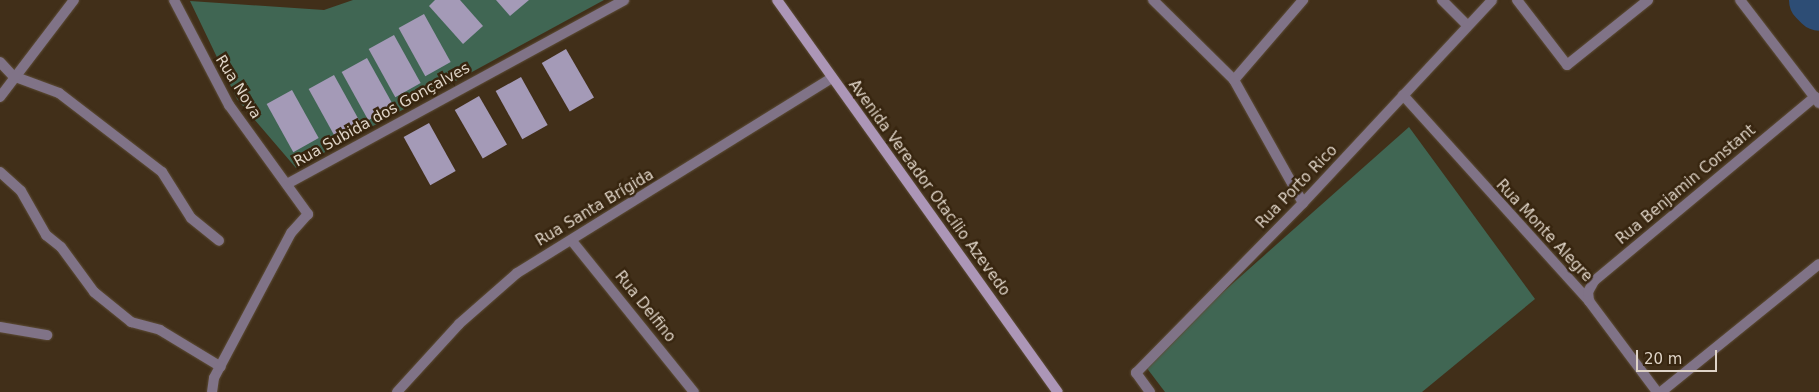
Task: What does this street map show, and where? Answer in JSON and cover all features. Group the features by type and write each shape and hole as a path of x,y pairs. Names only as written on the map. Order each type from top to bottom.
{"main road":[{"name":"Avenida Vereador Otacílio Azevedo","path":"777,0 1058,392"}],"street":[{"path":"0,97 13,76 74,0"},
{"name":"Rua Nova","path":"174,0 229,105 287,184"},
{"name":"Rua Subida dos Gonçalves","path":"212,392 221,367 291,233 308,214 287,184 624,0"},
{"path":"1153,0 1234,80 1303,203"},
{"path":"1234,80 1303,0"},
{"path":"1442,0 1467,25"},
{"name":"Rua Porto Rico","path":"1150,392 1136,373 1303,203 1492,0"},
{"path":"1517,0 1567,65 1648,0"},
{"path":"1740,0 1817,100"},
{"path":"0,62 13,76 59,93 162,172 191,218 219,241"},
{"name":"Rua Santa Brígida","path":"397,392 459,324 510,279 832,78"},
{"name":"Rua Monte Alegre","path":"1404,95 1590,301 1657,392"},
{"name":"Rua Benjamin Constant","path":"1590,301 1588,292 1594,281 1817,100"},
{"path":"0,172 21,191 46,234 61,247 94,292 131,322 160,330 221,367"},
{"name":"Rua Delfino","path":"572,241 694,392"},
{"path":"1661,392 1819,264"},
{"path":"0,327 48,335"}],"green space":[{"path":"353,0 604,0 296,168 237,99 190,1 324,10"},
{"path":"1409,127 1535,299 1422,392 1165,392 1143,363"}],"building":[{"path":"435,0 460,0 483,26 463,44 429,6"},
{"path":"496,0 529,0 510,16"},
{"path":"424,14 451,62 425,76 399,28"},
{"path":"394,35 421,83 395,97 369,49"},
{"path":"566,49 594,97 570,111 542,63"},
{"path":"367,58 394,106 368,120 342,72"},
{"path":"334,75 361,123 335,137 309,89"},
{"path":"521,77 548,125 522,139 496,91"},
{"path":"292,90 319,138 293,152 267,104"},
{"path":"479,96 507,144 483,158 455,110"},
{"path":"429,123 456,171 430,185 404,137"}],"waterway":[{"path":"1813,0 1819,6"}]}
